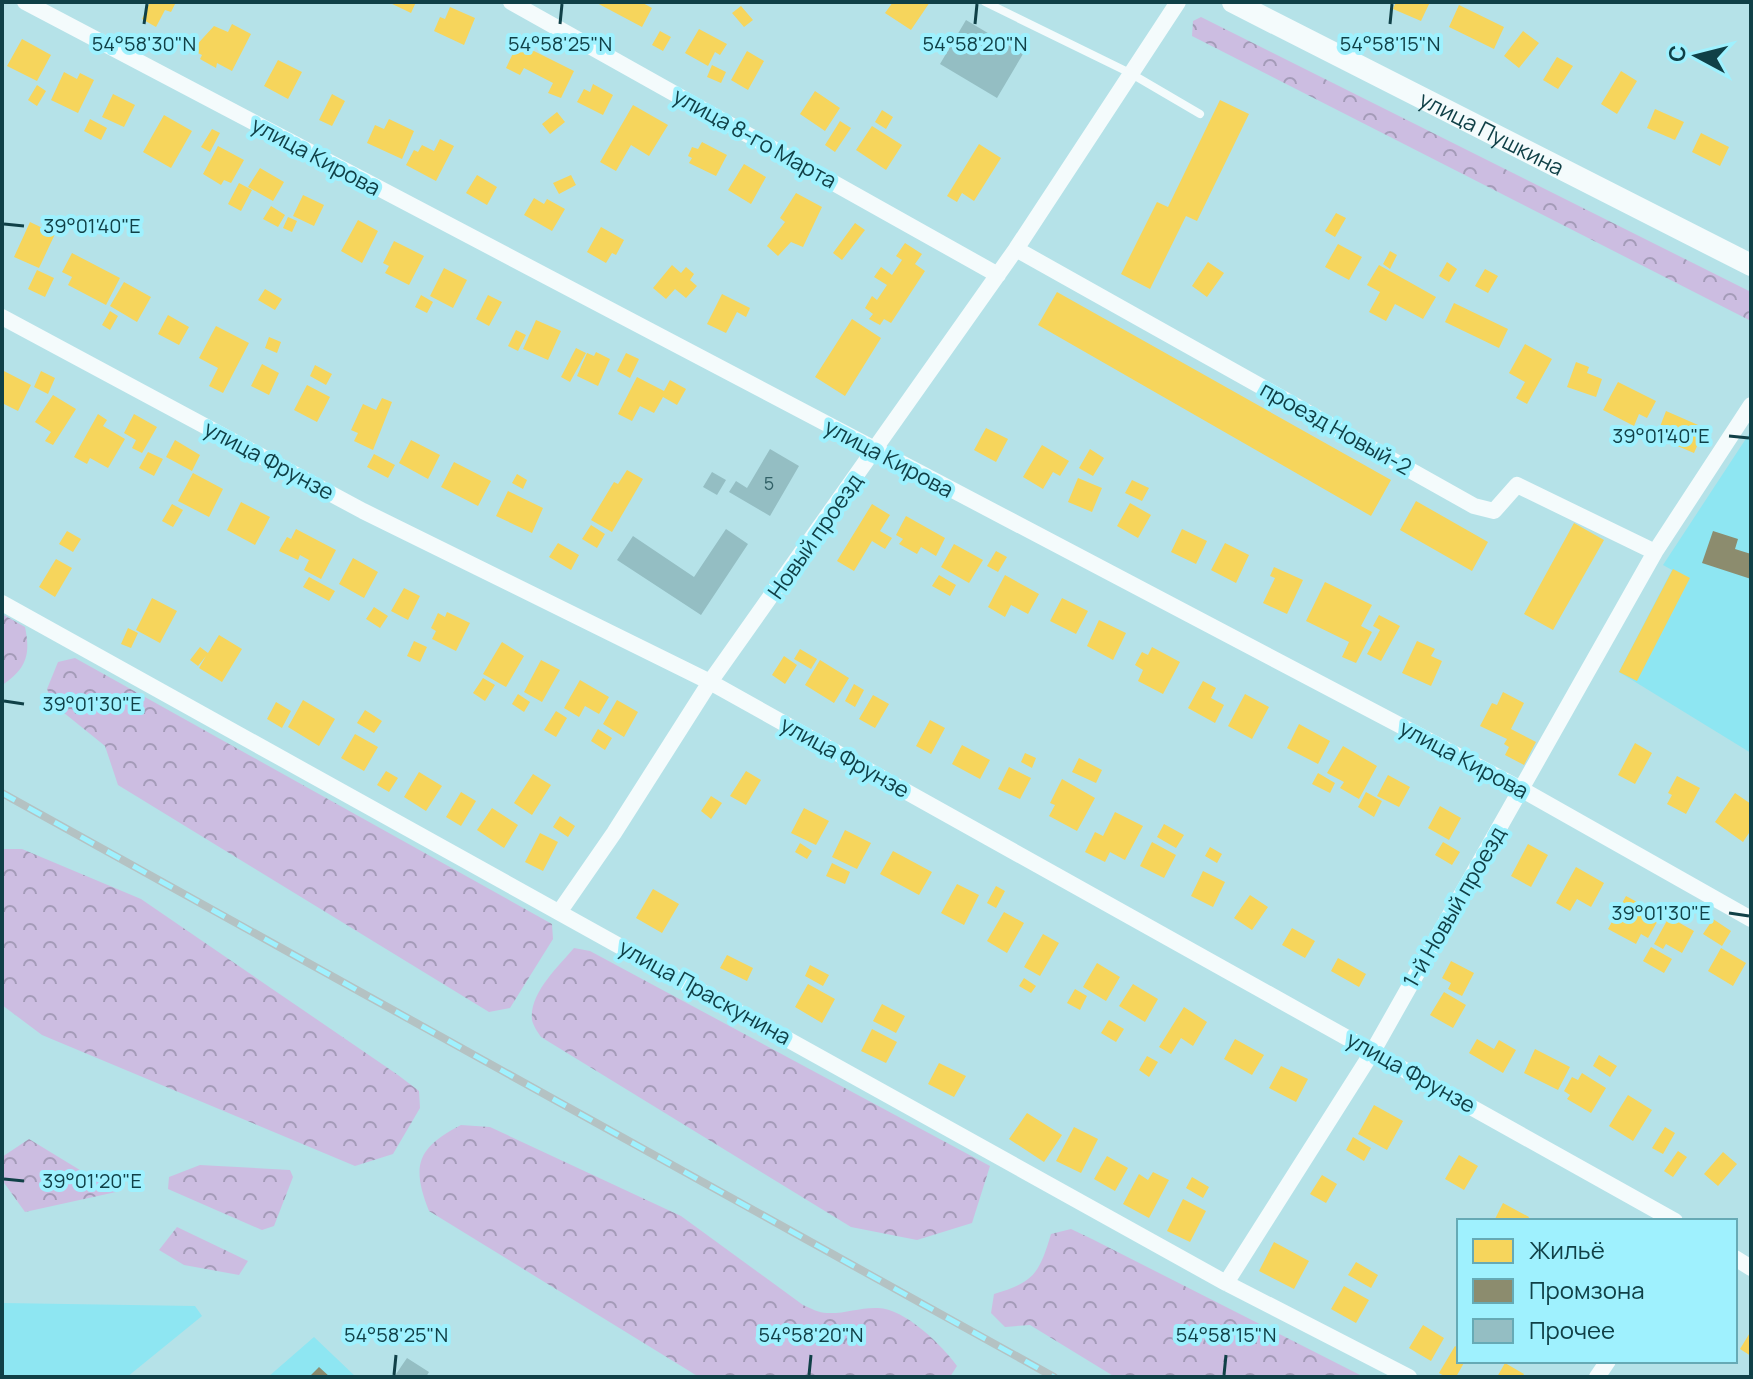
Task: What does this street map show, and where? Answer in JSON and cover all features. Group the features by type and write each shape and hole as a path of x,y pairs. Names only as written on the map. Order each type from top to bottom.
{"main road":[{"name":"улица Пушкина","path":"1233,2 1751,265"}],"street":[{"name":"улица Кирова","path":"25,2 1521,789 1751,919"},
{"name":"улица 8-го Марта","path":"511,2 998,275"},
{"name":"Новый проезд","path":"560,911 614,833 710,682 1016,249 1178,2"},
{"name":"проезд Новый-2","path":"1016,249 1474,506 1494,511 1517,485 1661,555"},
{"name":"улица Фрунзе","path":"2,317 363,511 710,682 1671,1219"},
{"name":"1-й Новый проезд","path":"1226,1283 1373,1051 1521,789 1751,405"},
{"name":"улица Праскунина","path":"2,603 1226,1283 1409,1377"}],"lane":[{"path":"985,2 1130,73 1200,114"}],"shaded area":[{"path":"1751,431 1751,753 1619,672 1672,570 1663,565"},
{"path":"2,1303 195,1306 202,1316 127,1377 2,1377"},
{"path":"314,1337 356,1377 268,1377"}],"green space":[{"path":"1201,17 1751,292 1751,321 1192,36 1193,21"},
{"path":"2,614 25,627 27,653 17,673 2,685"},
{"path":"75,658 552,924 553,939 510,1008 489,1012 118,785 105,746 53,704 47,689 58,662"},
{"path":"2,849 22,849 141,899 419,1091 420,1108 393,1154 355,1166 42,1035 2,1005"},
{"path":"574,948 590,951 990,1166 972,1223 917,1240 851,1227 541,1037 532,1020 535,1000 546,981"},
{"path":"461,1125 490,1127 681,1216 812,1309 833,1313 878,1308 899,1314 933,1339 957,1366 950,1377 699,1377 429,1211 420,1181 422,1159 435,1142"},
{"path":"29,1139 116,1192 25,1212 2,1180 2,1157"},
{"path":"200,1165 290,1170 293,1177 274,1226 262,1230 168,1189 169,1177"},
{"path":"177,1227 248,1261 239,1275 184,1265 159,1250"},
{"path":"1071,1229 1364,1377 1115,1377 1030,1325 1005,1327 991,1313 994,1294 1026,1280 1043,1259 1051,1234"}],"building: Жильё":[{"path":"150,2 176,2 171,12 165,10 156,27 142,19"},
{"path":"388,2 416,2 411,13"},
{"path":"595,2 641,2 652,8 642,27"},
{"path":"893,2 930,2 911,30 885,13"},
{"path":"1396,2 1430,2 1421,21 1393,9"},
{"path":"1459,5 1504,27 1494,49 1449,27"},
{"path":"741,6 753,20 744,27 732,13"},
{"path":"450,7 475,18 464,45 434,31 440,17 445,19"},
{"path":"232,24 251,34 232,71 217,63 216,68 192,50 214,26 228,32"},
{"path":"699,29 727,44 720,55 715,52 708,66 685,53"},
{"path":"660,31 671,37 663,51 652,45"},
{"path":"1523,31 1539,43 1519,68 1504,56"},
{"path":"22,39 51,55 37,81 7,66"},
{"path":"518,43 574,71 561,98 548,93 553,83 524,68 520,75 506,68"},
{"path":"747,51 764,61 748,90 731,80"},
{"path":"1557,57 1573,66 1558,89 1543,80"},
{"path":"278,60 302,72 288,99 264,86"},
{"path":"712,65 726,72 721,83 707,77"},
{"path":"1621,71 1637,81 1617,114 1601,104"},
{"path":"64,72 77,79 80,73 94,80 78,113 51,100"},
{"path":"593,84 613,95 603,115 577,102 584,89 590,92"},
{"path":"37,85 46,91 37,106 28,100"},
{"path":"815,91 840,108 825,131 800,114"},
{"path":"113,94 135,105 124,127 102,117"},
{"path":"332,94 345,101 332,126 319,120"},
{"path":"1220,100 1249,114 1197,221 1186,216 1150,289 1121,274 1157,202 1168,207"},
{"path":"633,105 668,125 649,156 631,145 616,171 600,162"},
{"path":"1655,109 1684,122 1675,140 1647,128"},
{"path":"882,110 893,117 886,129 875,122"},
{"path":"557,112 565,122 550,134 542,124"},
{"path":"164,115 192,131 171,168 143,152"},
{"path":"90,119 107,128 101,140 84,131"},
{"path":"389,119 414,131 402,159 367,143 375,125 384,129"},
{"path":"840,121 851,128 835,152 825,145"},
{"path":"872,126 902,145 886,170 856,150"},
{"path":"212,129 220,133 210,152 201,147"},
{"path":"1701,133 1729,147 1720,166 1692,152"},
{"path":"440,139 454,146 436,181 406,165 414,150 418,152 422,145 434,151"},
{"path":"702,142 727,155 716,176 689,163 692,147 698,149"},
{"path":"979,144 1001,158 974,201 962,193 957,202 947,196"},
{"path":"218,146 244,160 231,183 224,180 221,185 203,174"},
{"path":"744,164 766,177 751,204 728,190"},
{"path":"260,168 284,182 273,201 248,187"},
{"path":"477,175 497,187 487,205 466,193"},
{"path":"571,175 576,185 559,194 553,183"},
{"path":"239,183 252,190 241,211 228,204"},
{"path":"796,193 822,207 803,247 791,242 778,256 767,246 785,222 780,218"},
{"path":"303,195 324,205 314,226 293,216"},
{"path":"534,198 544,204 547,199 565,209 552,231 524,215"},
{"path":"271,206 285,215 278,227 263,219"},
{"path":"1336,213 1346,218 1335,237 1325,231"},
{"path":"288,217 297,221 292,232 283,228"},
{"path":"358,220 378,231 362,263 341,251"},
{"path":"30,222 55,234 39,268 14,257"},
{"path":"855,223 865,230 842,260 833,253"},
{"path":"601,227 624,240 616,255 612,253 606,263 587,252"},
{"path":"394,241 424,256 409,285 385,273 389,266 383,263"},
{"path":"905,243 922,254 915,264 925,271 891,323 884,319 880,325 869,319 873,314 865,308 872,296 877,300 887,285 874,277 881,267 892,275 902,260 896,256"},
{"path":"1338,244 1362,257 1349,280 1325,267"},
{"path":"1390,251 1397,255 1390,269 1383,264"},
{"path":"72,253 120,278 106,305 68,285 72,277 62,272"},
{"path":"1208,262 1224,273 1207,297 1192,286"},
{"path":"1447,262 1457,269 1449,282 1439,276"},
{"path":"672,265 681,273 686,267 694,274 690,280 697,286 686,298 675,289 666,299 653,288"},
{"path":"1379,265 1436,297 1423,319 1395,304 1386,321 1369,312 1380,292 1367,285"},
{"path":"444,268 467,280 453,308 430,296"},
{"path":"1485,269 1498,276 1488,293 1475,286"},
{"path":"37,270 54,278 45,297 28,289"},
{"path":"124,282 151,297 137,322 110,306"},
{"path":"265,289 282,299 275,310 258,300"},
{"path":"1057,292 1391,480 1371,516 1038,325"},
{"path":"722,294 750,308 746,317 737,312 726,333 707,324"},
{"path":"421,295 433,302 427,313 415,307"},
{"path":"488,295 502,302 489,326 476,319"},
{"path":"1454,303 1508,329 1499,348 1445,322"},
{"path":"110,311 118,316 110,330 102,325"},
{"path":"168,315 189,327 179,345 158,334"},
{"path":"852,319 881,338 845,396 815,377"},
{"path":"536,320 561,331 548,360 523,349"},
{"path":"216,326 249,343 223,393 209,386 218,368 199,358"},
{"path":"516,330 526,335 518,351 508,346"},
{"path":"269,337 281,342 277,353 265,348"},
{"path":"1525,344 1552,359 1527,404 1516,398 1525,382 1509,373"},
{"path":"576,348 586,353 570,382 561,377"},
{"path":"596,352 610,359 598,386 577,376 587,353 594,356"},
{"path":"626,353 639,359 630,378 617,371"},
{"path":"1576,362 1589,367 1587,373 1602,379 1596,397 1567,387"},
{"path":"262,364 279,373 269,395 251,386"},
{"path":"315,365 332,374 326,385 310,376"},
{"path":"2,370 31,385 18,411 2,403"},
{"path":"41,371 55,378 48,394 34,387"},
{"path":"637,377 664,391 670,380 686,389 677,405 663,397 654,413 640,406 632,421 618,414"},
{"path":"1618,382 1656,401 1647,418 1639,414 1634,426 1603,410"},
{"path":"307,385 330,397 317,422 294,410"},
{"path":"53,395 76,409 53,445 45,441 51,432 35,422"},
{"path":"382,398 392,402 373,450 354,441 358,433 351,430 363,404 376,410"},
{"path":"1666,411 1705,428 1694,453 1656,437"},
{"path":"98,414 107,420 103,426 125,439 108,468 90,458 87,464 74,457"},
{"path":"134,414 157,427 142,453 132,448 136,440 124,433"},
{"path":"986,428 1008,439 996,462 974,450"},
{"path":"175,440 200,455 192,471 166,457"},
{"path":"411,440 440,455 428,479 399,463"},
{"path":"1042,445 1069,461 1060,476 1053,472 1043,489 1023,477"},
{"path":"1090,449 1104,458 1093,476 1079,468"},
{"path":"148,452 163,459 154,476 139,468"},
{"path":"374,454 395,465 388,478 367,467"},
{"path":"454,462 491,481 478,506 441,487"},
{"path":"627,470 643,479 612,532 591,520 614,482 618,484"},
{"path":"193,473 223,489 209,517 178,501"},
{"path":"517,474 527,480 523,489 512,483"},
{"path":"1078,478 1102,488 1092,512 1068,502"},
{"path":"1132,480 1149,488 1142,501 1125,493"},
{"path":"508,491 543,508 532,533 496,516"},
{"path":"1416,501 1488,542 1472,571 1400,530"},
{"path":"241,502 270,517 255,545 227,530"},
{"path":"1130,503 1151,515 1138,538 1117,526"},
{"path":"172,504 183,510 173,527 162,521"},
{"path":"872,504 890,515 880,531 892,538 885,549 872,541 854,571 837,561"},
{"path":"906,516 945,538 936,556 921,547 917,554 899,544 903,539 896,535"},
{"path":"1574,523 1604,540 1553,630 1524,614"},
{"path":"591,525 605,534 597,548 582,539"},
{"path":"296,529 336,550 321,579 304,570 309,560 300,555 298,560 279,551"},
{"path":"1182,529 1207,541 1196,564 1171,552"},
{"path":"67,531 81,539 73,552 59,544"},
{"path":"558,543 579,555 571,570 549,557"},
{"path":"1225,543 1249,555 1236,583 1211,570"},
{"path":"954,544 983,560 969,583 941,567"},
{"path":"996,551 1007,557 998,572 987,566"},
{"path":"353,558 378,572 364,598 339,584"},
{"path":"56,559 72,568 55,597 39,587"},
{"path":"1274,567 1303,580 1287,614 1263,603 1275,578 1270,576"},
{"path":"1673,569 1690,578 1637,681 1619,672"},
{"path":"939,575 956,585 950,596 932,586"},
{"path":"1005,575 1039,594 1028,614 1011,605 1005,617 988,607"},
{"path":"309,577 335,591 329,601 303,587"},
{"path":"1325,582 1372,605 1361,626 1372,632 1356,663 1342,657 1349,642 1306,621"},
{"path":"404,588 420,596 408,620 391,611"},
{"path":"152,598 177,611 160,643 136,630"},
{"path":"1062,598 1088,611 1076,634 1050,621"},
{"path":"374,607 388,616 380,628 366,619"},
{"path":"447,612 470,623 456,651 432,639 436,631 431,628 438,613 445,617"},
{"path":"1379,615 1400,626 1381,661 1367,654 1380,630 1373,626"},
{"path":"1099,620 1126,633 1113,660 1087,646"},
{"path":"128,628 138,633 131,648 121,644"},
{"path":"219,635 242,649 222,682 199,668 206,656 198,666 190,660 200,647 208,653"},
{"path":"414,641 427,647 420,662 407,656"},
{"path":"1417,641 1435,649 1431,656 1442,661 1431,686 1402,673"},
{"path":"502,642 524,656 506,687 483,674"},
{"path":"1152,647 1180,662 1163,694 1138,681 1143,670 1135,665 1142,652 1148,655"},
{"path":"800,649 817,659 811,669 794,659"},
{"path":"784,656 797,665 785,684 772,675"},
{"path":"541,660 560,670 542,702 524,692"},
{"path":"820,660 849,678 834,703 805,685"},
{"path":"483,678 495,685 485,701 473,693"},
{"path":"580,680 609,697 599,714 585,706 579,717 564,708"},
{"path":"1203,681 1216,688 1211,698 1224,705 1215,723 1188,708"},
{"path":"854,684 864,690 855,707 845,701"},
{"path":"1503,692 1524,703 1511,729 1536,742 1524,765 1505,755 1509,747 1504,744 1507,739 1480,726 1492,703 1497,705"},
{"path":"518,694 530,702 524,712 512,704"},
{"path":"1245,694 1269,707 1252,739 1228,726"},
{"path":"873,695 889,704 875,728 859,719"},
{"path":"303,700 335,719 319,746 288,727"},
{"path":"617,700 638,712 624,737 603,724"},
{"path":"276,702 291,711 282,728 267,719"},
{"path":"365,710 382,721 374,733 357,723"},
{"path":"556,711 567,718 556,737 544,730"},
{"path":"930,720 945,728 931,754 916,746"},
{"path":"1299,724 1330,741 1318,764 1287,748"},
{"path":"598,729 612,738 605,750 591,741"},
{"path":"355,734 378,747 364,771 341,758"},
{"path":"1635,743 1652,753 1635,784 1618,775"},
{"path":"962,745 990,760 980,779 952,764"},
{"path":"1343,746 1377,766 1359,799 1340,788 1344,782 1327,773"},
{"path":"1025,753 1036,758 1032,768 1021,762"},
{"path":"1079,758 1102,770 1096,783 1072,772"},
{"path":"1009,767 1031,778 1020,799 998,789"},
{"path":"386,771 398,778 389,792 377,785"},
{"path":"746,771 761,780 746,805 730,796"},
{"path":"419,772 442,786 426,811 404,797"},
{"path":"1318,773 1335,783 1330,793 1312,784"},
{"path":"533,774 551,785 532,815 514,803"},
{"path":"1388,775 1410,787 1399,807 1377,796"},
{"path":"1677,776 1700,788 1686,814 1667,804 1672,795 1668,793"},
{"path":"1062,779 1095,798 1077,831 1049,816 1055,805 1050,803"},
{"path":"461,792 476,801 461,826 446,817"},
{"path":"1366,792 1382,801 1374,817 1358,807"},
{"path":"1735,793 1751,804 1751,830 1743,842 1715,822"},
{"path":"711,796 722,803 711,819 701,811"},
{"path":"1440,806 1461,818 1449,840 1428,828"},
{"path":"492,808 518,825 504,848 477,830"},
{"path":"804,808 829,821 816,845 791,833"},
{"path":"1115,812 1143,826 1125,860 1110,852 1105,862 1085,852 1095,832 1103,836"},
{"path":"560,816 575,826 568,837 553,827"},
{"path":"1164,824 1184,835 1176,848 1157,837"},
{"path":"845,830 871,843 857,869 832,857"},
{"path":"540,833 558,842 543,871 525,862"},
{"path":"1152,842 1176,855 1164,878 1140,866"},
{"path":"1443,842 1460,852 1452,865 1435,855"},
{"path":"800,843 812,851 807,859 795,852"},
{"path":"1528,844 1548,855 1531,887 1511,876"},
{"path":"1210,847 1222,854 1217,863 1205,856"},
{"path":"893,851 932,872 919,895 880,874"},
{"path":"832,863 850,872 845,884 826,876"},
{"path":"1576,867 1604,883 1591,907 1577,899 1570,911 1556,903"},
{"path":"1203,871 1225,882 1213,907 1191,896"},
{"path":"957,884 979,895 964,925 941,913"},
{"path":"996,886 1005,891 996,908 987,903"},
{"path":"653,889 679,904 662,933 636,918"},
{"path":"1250,895 1268,907 1252,930 1234,918"},
{"path":"1626,896 1661,915 1648,938 1641,934 1636,944 1608,929"},
{"path":"1004,912 1024,923 1007,953 987,941"},
{"path":"1669,917 1694,931 1682,953 1666,944 1663,949 1654,944"},
{"path":"1713,919 1731,931 1722,946 1703,934"},
{"path":"1292,928 1315,941 1305,958 1282,945"},
{"path":"1043,934 1059,943 1040,976 1024,967"},
{"path":"1651,947 1672,959 1664,973 1643,961"},
{"path":"1721,948 1746,963 1733,986 1708,971"},
{"path":"727,955 753,968 747,981 720,968"},
{"path":"1338,958 1366,974 1359,987 1331,971"},
{"path":"1451,961 1474,973 1462,996 1448,989 1451,983 1442,978"},
{"path":"1097,963 1120,977 1106,1001 1083,987"},
{"path":"810,965 829,975 823,986 805,976"},
{"path":"1024,978 1036,986 1031,993 1019,986"},
{"path":"808,984 835,999 822,1023 795,1007"},
{"path":"1133,984 1158,999 1145,1022 1119,1006"},
{"path":"1075,989 1087,996 1080,1010 1067,1003"},
{"path":"1444,992 1466,1005 1453,1028 1430,1015"},
{"path":"882,1004 905,1016 896,1033 873,1021"},
{"path":"1184,1007 1207,1022 1193,1046 1181,1038 1171,1054 1159,1047"},
{"path":"1109,1020 1124,1029 1116,1042 1101,1033"},
{"path":"872,1029 897,1042 886,1063 861,1051"},
{"path":"1235,1039 1264,1055 1252,1075 1224,1059"},
{"path":"1477,1039 1494,1049 1499,1040 1516,1050 1503,1073 1469,1053"},
{"path":"1535,1049 1570,1067 1558,1090 1524,1073"},
{"path":"1599,1055 1617,1066 1610,1077 1593,1066"},
{"path":"1147,1056 1158,1062 1149,1077 1139,1070"},
{"path":"939,1063 966,1076 954,1097 928,1084"},
{"path":"1281,1066 1308,1079 1296,1102 1269,1088"},
{"path":"1582,1073 1606,1088 1591,1113 1567,1099 1570,1095 1564,1091 1572,1077 1578,1080"},
{"path":"1628,1095 1652,1110 1633,1141 1609,1126"},
{"path":"1374,1105 1403,1121 1387,1150 1358,1134"},
{"path":"1027,1113 1062,1135 1044,1162 1009,1139"},
{"path":"1074,1127 1098,1139 1081,1173 1056,1161"},
{"path":"1665,1127 1675,1133 1663,1154 1652,1148"},
{"path":"1353,1137 1371,1148 1364,1161 1346,1150"},
{"path":"1678,1151 1687,1157 1673,1177 1664,1171"},
{"path":"1723,1152 1737,1164 1718,1186 1704,1174"},
{"path":"1459,1155 1478,1166 1464,1190 1445,1179"},
{"path":"1107,1156 1128,1168 1115,1191 1094,1179"},
{"path":"1153,1172 1169,1180 1149,1218 1123,1204 1139,1174 1148,1180"},
{"path":"1322,1175 1337,1184 1326,1203 1310,1194"},
{"path":"1192,1177 1209,1187 1203,1198 1186,1188"},
{"path":"1183,1199 1206,1211 1190,1242 1167,1231"},
{"path":"1503,1203 1529,1217 1528,1219 1495,1219"},
{"path":"1274,1242 1309,1261 1294,1289 1259,1271"},
{"path":"1356,1262 1378,1275 1371,1288 1348,1275"},
{"path":"1344,1286 1369,1300 1356,1323 1331,1309"},
{"path":"1423,1325 1444,1338 1431,1361 1409,1348"},
{"path":"1751,1331 1751,1356 1740,1349"},
{"path":"1455,1346 1457,1363 1464,1363 1456,1377 1439,1373"},
{"path":"1505,1363 1524,1374 1522,1377 1497,1377"}],"building: Промзона":[{"path":"1713,531 1738,539 1735,549 1751,554 1751,579 1702,563"},
{"path":"319,1367 330,1377 309,1377"}],"building: Прочее":[{"path":"966,20 1023,54 997,98 940,64"},
{"path":"770,449 799,466 770,516 729,492 736,481 747,488"},
{"path":"712,472 726,480 717,495 703,487"},
{"path":"726,529 748,544 701,615 617,560 633,536 694,577"},
{"path":"407,1358 429,1372 426,1377 394,1377"}],"railway":[{"path":"2,793 1054,1377"}]}
